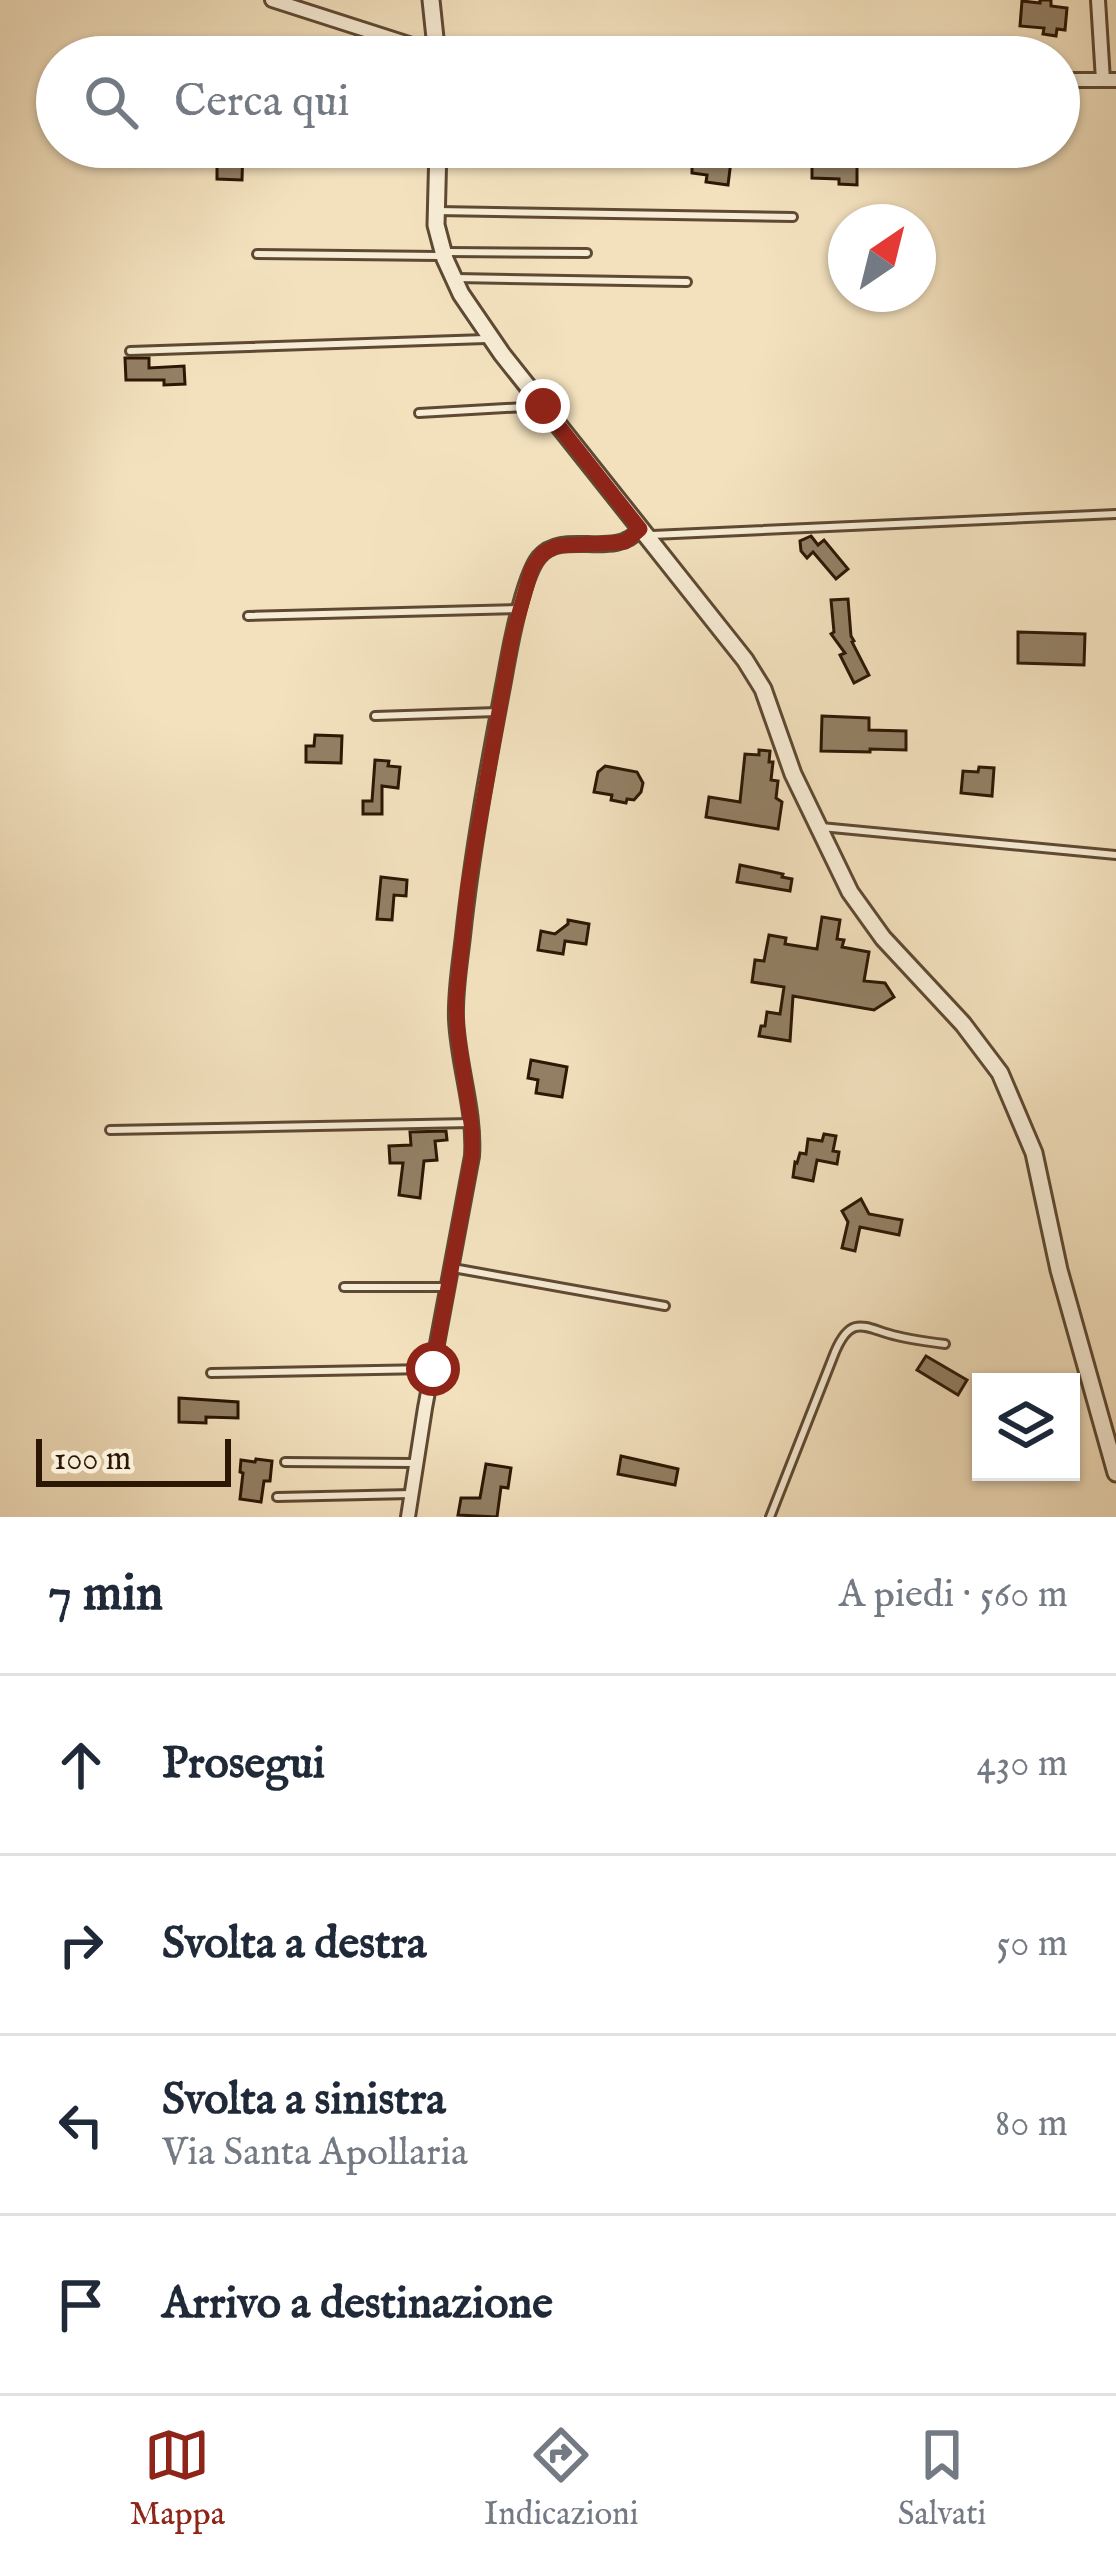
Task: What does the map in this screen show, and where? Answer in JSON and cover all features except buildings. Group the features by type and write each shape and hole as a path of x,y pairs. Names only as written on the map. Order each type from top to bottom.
{"street":[{"path":"272,0 380,36"},
{"path":"431,0 435,36"},
{"path":"1098,0 1109,80"},
{"path":"437,168 435,211 453,278 491,339 745,660 763,689 793,774 850,892 883,938 963,1024 1000,1073 1034,1154 1059,1270 1116,1473"},
{"path":"408,1517 472,1156 456,1002 468,887 520,609 532,568 546,550 625,542 642,532"}],"lane":[{"path":"435,211 793,217"},
{"path":"257,254 587,253"},
{"path":"453,278 687,282"},
{"path":"130,351 491,339"},
{"path":"419,413 543,406"},
{"path":"642,532 1116,514"},
{"path":"248,616 520,609"},
{"path":"375,716 498,712"},
{"path":"816,826 1116,855"},
{"path":"110,1130 471,1123"},
{"path":"453,1268 665,1306"},
{"path":"344,1287 449,1287"},
{"path":"770,1517 846,1332 862,1325 907,1339 945,1344"},
{"path":"211,1373 433,1369"},
{"path":"285,1462 416,1463"},
{"path":"277,1497 411,1494"}],"route":[{"path":"433,1369 472,1156 456,1018 468,887 512,638 532,568 543,553 557,546 630,541 640,529 543,406"}]}
